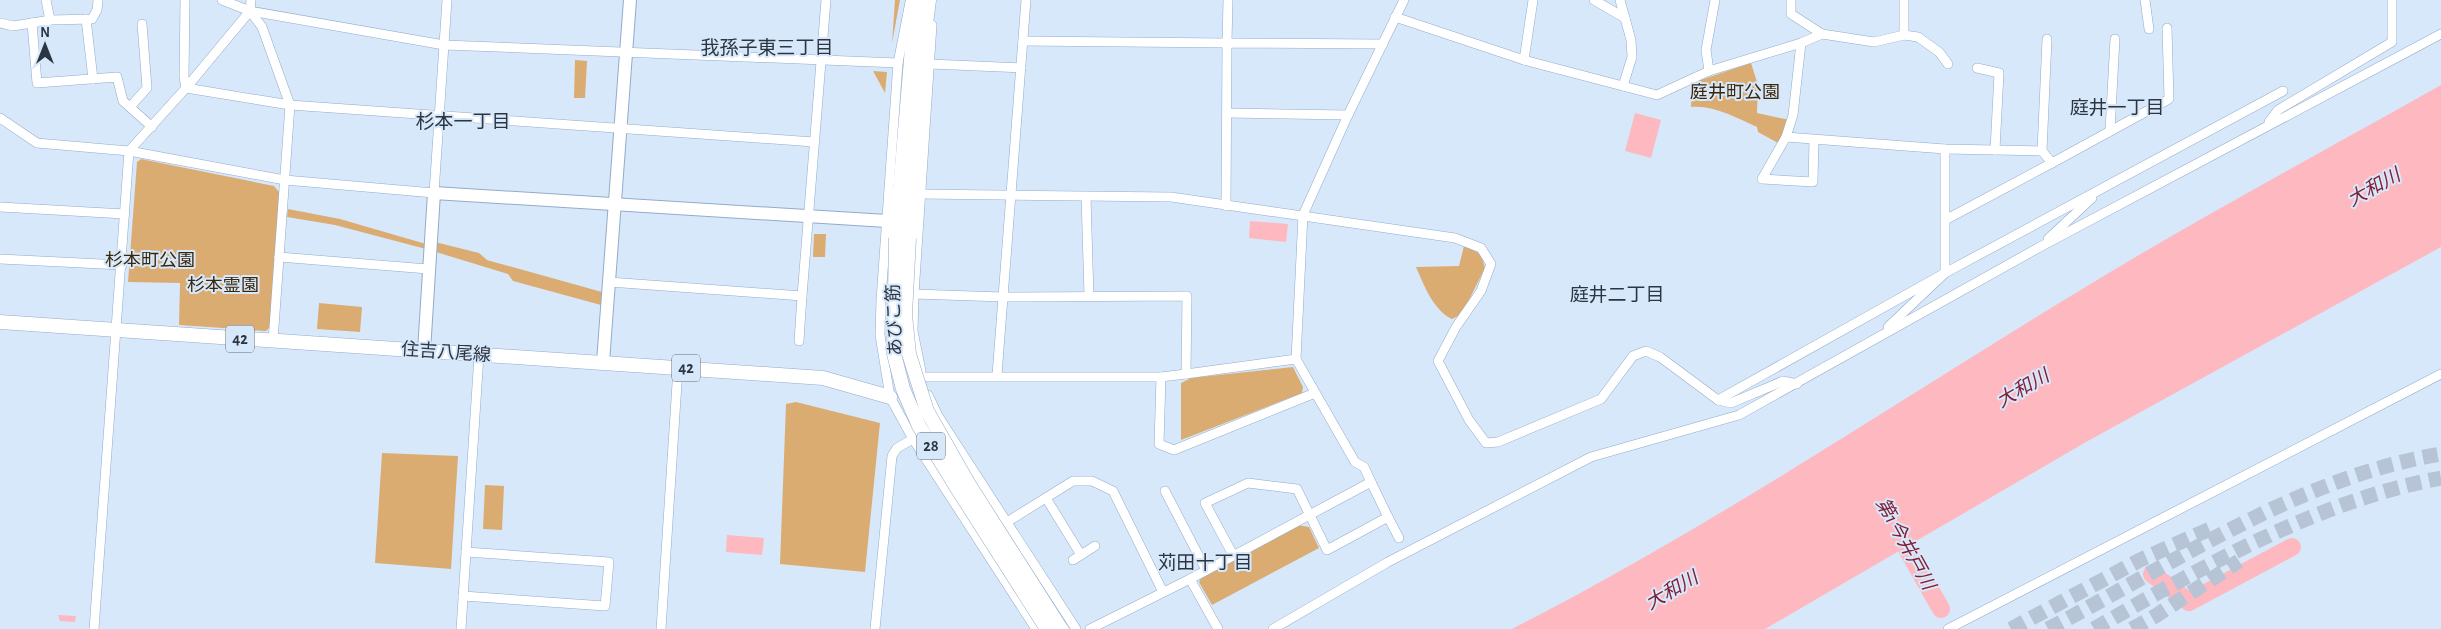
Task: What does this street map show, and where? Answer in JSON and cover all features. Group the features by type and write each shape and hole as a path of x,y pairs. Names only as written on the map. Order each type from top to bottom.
{"main road":[{"name":"あびこ筋","path":"916,0 894,354 902,389 919,426 1047,629"},
{"name":"あびこ筋","path":"931,0 921,62 902,238 908,354 927,410 968,483 1061,629"},
{"name":"住吉八尾線","path":"0,322 823,378 890,397"}],"street":[{"path":"46,0 50,20"},
{"path":"0,23 13,26 50,20 92,19 97,10 98,0"},
{"path":"185,0 184,77 186,88"},
{"path":"222,0 250,11 444,45 820,61 898,62"},
{"path":"94,629 129,151 186,88 250,11 251,0"},
{"path":"424,351 447,0"},
{"path":"603,362 630,0"},
{"path":"799,342 826,0"},
{"path":"911,0 898,62 880,300 880,334 890,397 913,439 1036,629"},
{"path":"931,0 930,64 913,331 922,376 933,407 1076,629"},
{"path":"997,375 1026,0"},
{"path":"1226,206 1228,0"},
{"path":"1399,538 1364,467 1355,462 1296,359 1303,215 1348,115 1404,0"},
{"path":"1524,60 1533,0"},
{"path":"1594,0 1625,18"},
{"path":"1620,0 1631,40 1632,57 1623,86"},
{"path":"1709,71 1706,50 1715,0"},
{"path":"1791,0 1791,14 1822,34 1874,42 1904,35 1918,37 1939,52 1948,64"},
{"path":"1904,0 1904,35"},
{"path":"2145,0 2149,29"},
{"path":"2268,124 2278,110 2392,42 2392,0"},
{"path":"250,11 262,27 290,104 273,341"},
{"path":"1395,17 1524,60 1657,95 1709,71 1822,34"},
{"path":"86,19 93,79"},
{"path":"32,23 37,82 117,77 123,100 152,127"},
{"path":"130,107 147,88 142,24"},
{"path":"1946,218 2169,99 2167,28"},
{"path":"1273,629 1388,562 1591,458 1739,415 2038,248 2268,124 2441,34"},
{"path":"2047,39 2042,151 2052,162"},
{"path":"2110,130 2115,39"},
{"path":"1023,41 1383,44"},
{"path":"1801,42 1794,115 1786,137 1762,179 1813,182 1814,140"},
{"path":"930,64 1021,68"},
{"path":"1977,68 1999,73 1995,150"},
{"path":"186,88 290,104 814,142"},
{"path":"1718,400 1945,273 2282,92"},
{"path":"1228,113 1348,115"},
{"path":"0,118 37,143 129,151 285,180 434,193 810,218 886,221"},
{"path":"1786,137 1945,149 2042,151"},
{"path":"1878,336 1945,273 1945,149"},
{"path":"2038,248 2101,190"},
{"path":"921,194 1171,197 1455,238 1481,248 1490,264 1481,291 1456,327 1438,361 1469,420 1486,443 1498,442 1601,399 1633,356 1646,351 1660,356 1718,400 1731,403 1783,381 1797,384"},
{"path":"1086,197 1089,296"},
{"path":"0,207 125,214"},
{"path":"279,256 428,270"},
{"path":"0,259 122,265"},
{"path":"609,282 802,296"},
{"path":"914,294 1003,297 1187,296 1186,374"},
{"path":"880,334 890,327 902,327 913,331"},
{"path":"461,629 480,355"},
{"path":"922,376 1161,377 1296,359"},
{"path":"662,629 678,368"},
{"path":"1948,629 2441,374"},
{"path":"1161,377 1159,444 1174,450 1316,392"},
{"path":"890,397 933,407"},
{"path":"876,629 892,456 896,448 913,439"},
{"path":"947,492 957,496 974,485 975,473"},
{"path":"1006,522 1074,481 1092,481 1113,491 1163,592"},
{"path":"1090,629 1190,579 1371,482"},
{"path":"1233,556 1205,503 1248,483 1298,489 1327,550 1388,517"},
{"path":"1165,491 1166,502 1206,570"},
{"path":"1046,498 1077,557 1095,546"},
{"path":"463,596 605,606 609,562 466,552"},
{"path":"1190,579 1218,629"}],"green space":[{"path":"895,0 900,0 892,43"},
{"path":"575,60 587,61 585,98 574,98"},
{"name":"庭井町公園","path":"1751,63 1758,85 1757,113 1790,120 1778,143 1758,132 1757,127 1733,116 1708,108 1691,107 1692,83"},
{"path":"873,71 887,72 885,93"},
{"path":"141,159 274,186 280,193 272,325 266,331 179,325 180,283 128,282 137,162"},
{"path":"288,209 340,219 426,244 426,249 335,225 287,217"},
{"path":"814,234 826,234 825,257 813,257"},
{"path":"435,242 479,253 487,260 602,292 601,305 513,281 508,274 436,252"},
{"path":"1464,246 1481,254 1485,268 1462,314 1452,319 1439,310 1434,303 1416,267 1459,266"},
{"path":"319,303 362,307 360,332 317,329"},
{"path":"1293,367 1303,387 1302,393 1181,440 1181,383 1191,378"},
{"path":"796,402 880,423 865,572 780,564 786,404"},
{"path":"382,453 458,456 451,569 375,563"},
{"path":"485,485 504,486 502,530 483,529"},
{"path":"1297,525 1309,527 1319,548 1212,605 1199,582 1201,578"}],"water":[{"name":"大和川","path":"2441,85 2441,247 2086,442 1765,629 1512,629 1663,547 1737,503 2144,252"},
{"path":"1635,113 1661,120 1651,158 1625,151"},
{"path":"1250,221 1288,224 1286,242 1249,238"},
{"path":"727,535 764,538 762,555 726,552"},
{"path":"58,615 76,616 75,622 60,621"}],"waterway":[{"name":"第1今井戸川","path":"1894,526 1941,609"},
{"name":"第1今井戸川","path":"2152,574 2189,602 2292,547"}],"tunnel":[{"path":"2048,629 2190,551 2287,503 2336,482 2388,466 2441,454"},
{"path":"2094,629 2176,582 2262,539 2305,520 2395,489 2441,478"},
{"path":"2011,629 2140,560 2210,529"},
{"path":"2132,629 2157,615 2239,561"}],"district":[{"name":"我孫子東三丁目","path":"767,48"},
{"name":"庭井一丁目","path":"2117,108"},
{"name":"杉本一丁目","path":"463,122"},
{"name":"庭井二丁目","path":"1617,295"},
{"name":"苅田十丁目","path":"1205,563"}],"park label":[{"name":"杉本町公園","path":"150,261"},
{"name":"杉本霊園","path":"223,286"}]}
